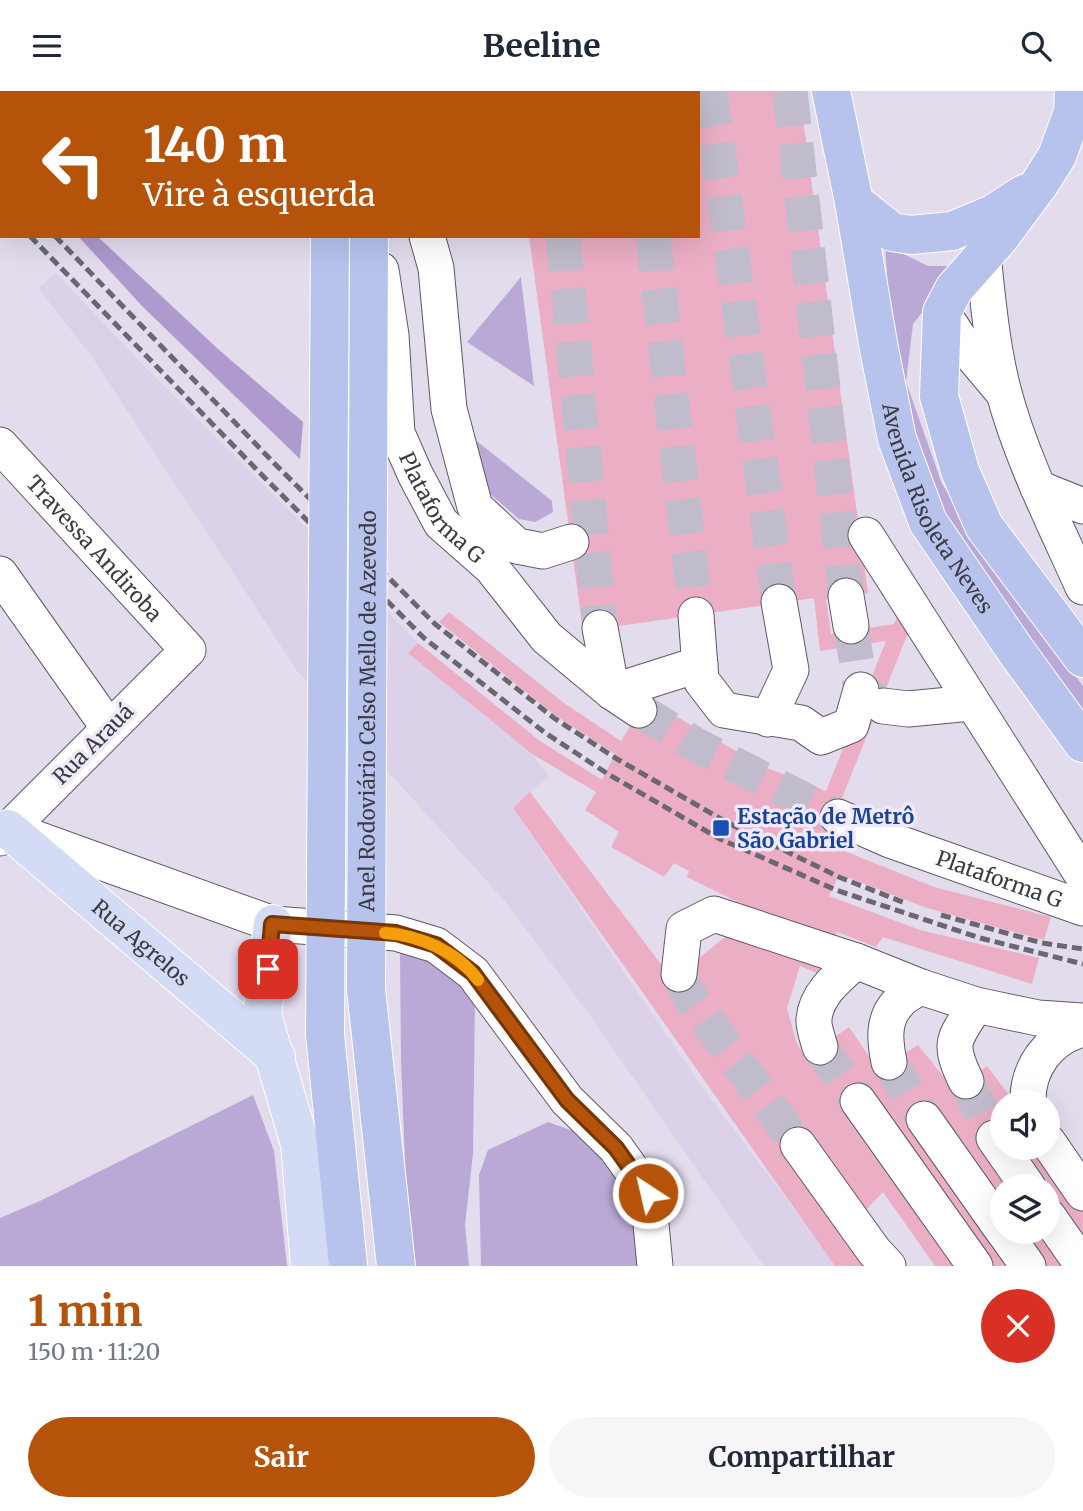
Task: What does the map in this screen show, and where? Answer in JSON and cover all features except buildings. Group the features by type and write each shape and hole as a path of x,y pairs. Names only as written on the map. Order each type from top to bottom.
{"highway":[{"name":"Avenida Risoleta Neves","path":"831,91 897,439 928,522 1083,743"},
{"name":"Avenida Risoleta Neves","path":"1074,91 1073,112 1060,162 954,289 942,312 939,395 960,471 984,526 1083,659"},
{"path":"854,202 892,233 911,235 952,231 993,213 1060,162"},
{"name":"Anel Rodoviário Celso Mello de Azevedo","path":"330,238 325,1034 348,1266"},
{"name":"Anel Rodoviário Celso Mello de Azevedo","path":"369,238 366,989 396,1266"}],"main road":[{"name":"Rua Agrelos","path":"3,830 276,1057"},
{"path":"272,924 262,1015 300,1144 310,1266"}],"street":[{"name":"Plataforma G","path":"375,238 391,335 397,433 441,523 491,567 547,638 626,701"},
{"path":"428,238 436,268 449,409 475,507 517,546 543,551 571,543"},
{"path":"992,246 992,336 1004,394 1038,488 1083,587"},
{"path":"942,312 965,347 1004,394"},
{"name":"Travessa Andiroba","path":"0,445 188,650"},
{"path":"1038,488 1083,506"},
{"path":"866,535 1083,876"},
{"path":"0,574 109,728"},
{"path":"785,721 798,646 786,601"},
{"path":"696,615 701,680 724,710 785,721 821,737 851,725 872,698 908,709 971,703"},
{"path":"600,628 626,701 700,664"},
{"name":"Rua Arauá","path":"3,830 188,650"},
{"name":"Plataforma G","path":"838,817 890,840 1083,908"},
{"path":"3,830 272,924 396,933 436,945 473,973 567,1100 616,1148 648,1193 655,1266"},
{"path":"679,974 684,929 714,914 856,961 976,1005 1070,1030"},
{"path":"820,1047 814,1020 820,1001 832,982 856,961"},
{"path":"889,1062 884,1037 889,1019 898,1002 922,987"},
{"path":"966,1081 954,1056 955,1040 976,1005"},
{"path":"1028,1090 1035,1068 1047,1049 1070,1030"},
{"path":"858,1101 975,1266"},
{"path":"924,1119 990,1213"},
{"path":"797,1145 874,1251 888,1266"},
{"path":"1060,1159 1083,1193"},
{"path":"1060,1233 1083,1266"},
{"path":"1012,1244 1028,1266"}],"shaded area":[{"path":"80,238 99,238 218,349 303,422 300,459 142,306"},
{"path":"885,245 928,266 958,266 913,324 906,382 942,484 1017,597 1083,686 1083,715 935,506 893,366"},
{"path":"56,273 145,367 418,643 408,653 532,754 549,776 513,808 695,1077 836,1266 764,1266 591,1017 504,900 298,672 90,354 38,288"},
{"path":"521,278 534,386 467,342"},
{"path":"474,439 552,501 553,512 535,522 519,519 488,492"},
{"path":"400,950 425,953 475,998 473,1154 465,1225 469,1266 409,1266 401,1060"},
{"path":"253,1095 274,1151 287,1266 0,1266 0,1218 42,1200"},
{"path":"548,1122 584,1137 612,1167 628,1197 643,1266 481,1266 479,1175 488,1150"}],"tunnel":[{"path":"710,91 779,602"},
{"path":"790,91 846,596"},
{"path":"563,238 600,628"},
{"path":"653,238 696,615"},
{"path":"851,626 861,690 883,706"},
{"path":"639,710 696,745 838,817"},
{"path":"679,974 687,993 798,1145"},
{"path":"820,1047 858,1101"},
{"path":"889,1062 924,1119"},
{"path":"966,1081 990,1130"}],"railway":[{"path":"32,238 424,638 544,732 608,774 720,839 836,890 980,938 1083,964"},
{"path":"57,238 274,463 435,624 554,718 617,759 728,823 839,877 905,903"},
{"path":"941,915 1042,943 1083,949"}],"slow traffic":[{"path":"385,933 396,933 436,945 473,973 478,980"}],"place":[{"name":"Estação de Metrô São Gabriel","path":"721,828"}],"route":[{"path":"268,969 272,924 396,933 436,945 473,973 567,1100 616,1148 648,1193"}]}
